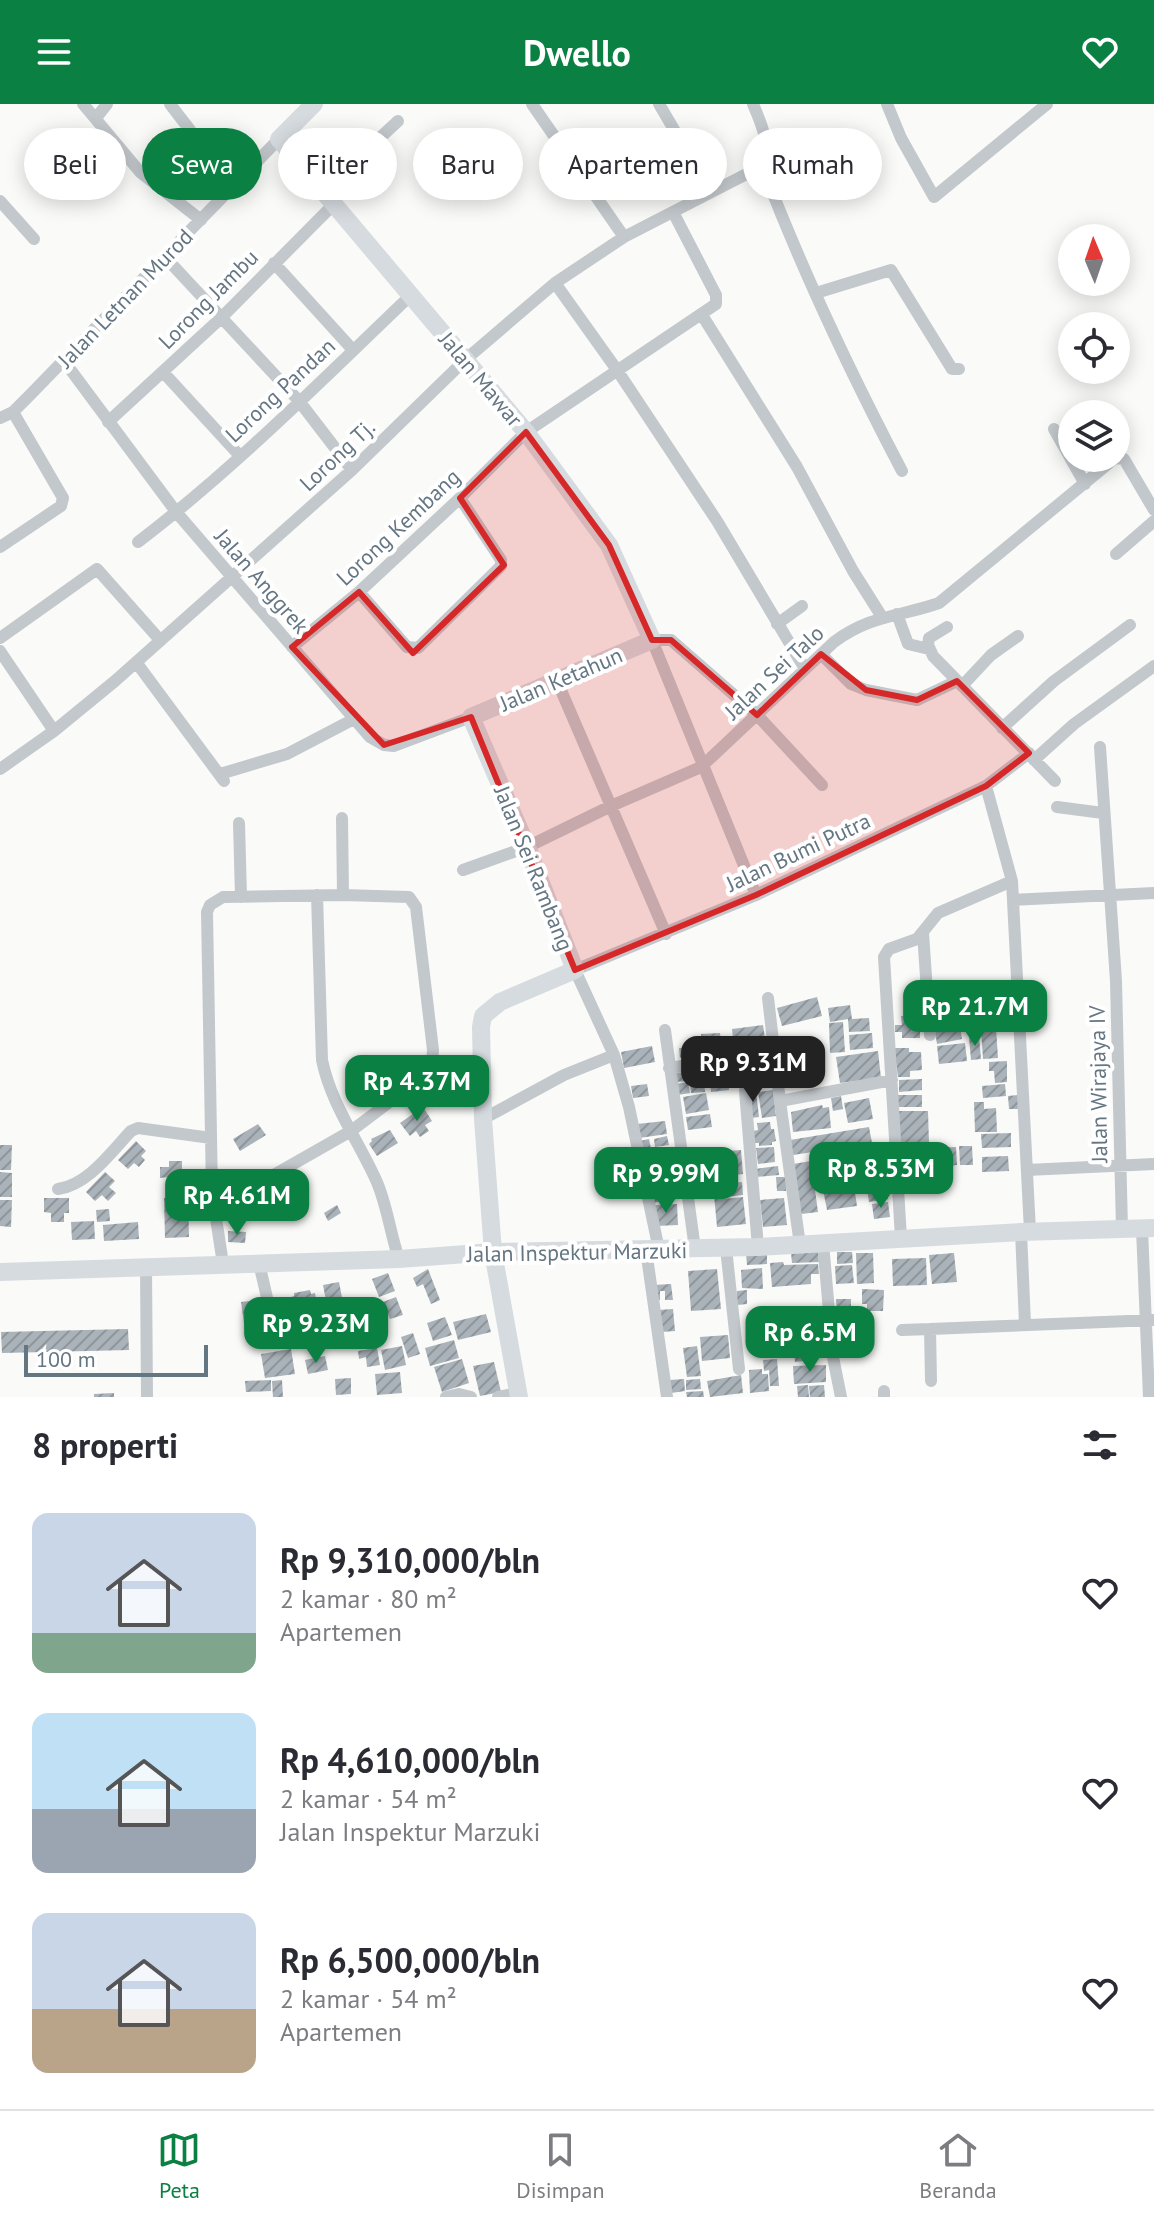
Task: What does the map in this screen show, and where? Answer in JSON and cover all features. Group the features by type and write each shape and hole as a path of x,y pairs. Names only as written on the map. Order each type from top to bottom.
{"street":[{"path":"83,104 140,172 201,220"},
{"path":"96,118 107,104"},
{"path":"170,104 188,128"},
{"path":"532,104 624,237"},
{"path":"659,104 673,128"},
{"path":"753,104 761,128"},
{"path":"887,104 901,138 934,197 1047,104"},
{"name":"Jalan Letnan Murod","path":"289,128 308,106"},
{"name":"Lorong Jambu","path":"392,128 398,121"},
{"name":"Jalan Letnan Murod","path":"0,418 13,412 278,140"},
{"name":"Lorong Jambu","path":"108,422 221,318 274,263 327,200"},
{"name":"Jalan Mawar","path":"333,200 526,432 609,545 652,640"},
{"name":"Lorong Tj.","path":"0,769 54,731 136,662 352,470 465,360 555,283 624,237 694,200"},
{"path":"776,200 866,402 902,471"},
{"path":"0,201 34,239"},
{"path":"673,212 717,298 716,304 702,315 797,467 853,571 882,617"},
{"path":"165,257 299,401 352,470"},
{"path":"274,263 353,350"},
{"path":"816,293 891,270 956,369"},
{"path":"555,283 717,521 805,669"},
{"name":"Lorong Pandan","path":"138,542 177,513 410,296"},
{"name":"Lorong Kembang","path":"292,647 359,592 526,432 702,315"},
{"name":"Jalan Anggrek","path":"64,361 177,513 377,742 394,746 471,717"},
{"path":"163,372 240,456"},
{"path":"1,546 61,506 63,498 13,412"},
{"path":"1054,429 1085,484"},
{"name":"Jalan Sei Talo","path":"463,870 527,847 701,767 821,654 855,627 882,617 918,611 955,593 1115,458 1121,457 1154,510"},
{"path":"359,592 407,647 418,648 501,566 501,560 460,498"},
{"path":"1116,554 1154,521"},
{"path":"0,638 97,569 160,640"},
{"path":"777,624 802,606"},
{"path":"897,614 908,644 929,649 1055,781"},
{"path":"1002,728 1054,681 1130,625"},
{"path":"929,649 929,638 947,627"},
{"path":"821,654 851,684 917,700 960,684 991,655 1018,636"},
{"path":"756,895 701,767 652,640 671,640 757,715 822,785"},
{"name":"Jalan Ketahun","path":"471,717 652,640"},
{"path":"0,651 54,731"},
{"path":"136,662 222,778 287,754 354,719"},
{"name":"Jalan Bumi Putra","path":"575,970 756,895 986,786 1032,757 1154,666"},
{"path":"557,681 666,934"},
{"name":"Jalan Sei Rambang","path":"471,717 575,970 500,1002 483,1016 481,1027 483,1119 493,1252 518,1395"},
{"name":"Jalan Wirajaya IV","path":"1100,747 1111,897 1122,1229"},
{"path":"986,786 1012,881 1027,1170 1025,1324"},
{"path":"1057,807 1103,813"},
{"path":"342,818 343,895"},
{"path":"239,823 241,897"},
{"path":"901,1238 884,957 889,949 912,942 938,913 1012,881"},
{"path":"1013,900 1154,893"},
{"path":"317,895 322,1060 333,1097 378,1184 399,1259"},
{"path":"214,1209 351,1131 420,1079 432,1062 414,901 402,895 241,897 216,900 207,912 214,1209 223,1264"},
{"path":"923,933 930,1035"},
{"path":"575,970 614,1055 629,1107 653,1250 667,1397"},
{"path":"768,998 800,1245"},
{"path":"665,1030 695,1249"},
{"path":"669,1068 773,1052"},
{"path":"483,1119 564,1075 614,1055"},
{"path":"780,1101 892,1080"},
{"path":"745,1091 758,1247"},
{"path":"58,1189 82,1180 131,1131 138,1128 211,1138"},
{"path":"1027,1170 1154,1164"},
{"path":"1148,1229 1149,1397"},
{"name":"Jalan Inspektur Marzuki","path":"0,1272 399,1259 493,1252 758,1247 1026,1232 1148,1229"},
{"path":"823,1243 833,1357 841,1397"},
{"path":"726,1248 739,1369"},
{"path":"259,1263 277,1341"},
{"path":"146,1267 147,1397"},
{"path":"902,1330 1149,1320"},
{"path":"930,1329 931,1381"},
{"path":"446,1397 459,1394 471,1397"},
{"path":"498,1397 518,1395"}],"highlighted area":[{"path":"526,432 609,545 652,640 671,640 757,715 821,654 866,690 917,700 957,681 1029,753 986,786 756,895 575,970 471,717 384,745 292,647 359,592 413,653 504,565 460,498"}],"building":[{"path":"817,997 822,1016 782,1026 777,1008"},
{"path":"850,1005 852,1019 869,1018 870,1031 849,1032 848,1019 830,1022 828,1008"},
{"path":"959,1010 960,1023 936,1027 934,1013"},
{"path":"920,1015 920,1038 902,1038 902,1032 895,1032 895,1025 902,1025 901,1016"},
{"path":"843,1022 845,1052 830,1053 829,1023"},
{"path":"763,1025 766,1045 734,1049 732,1029"},
{"path":"960,1027 962,1039 937,1044 935,1031"},
{"path":"996,1028 998,1058 983,1059 981,1029"},
{"path":"720,1033 722,1051 703,1053 701,1034"},
{"path":"872,1033 873,1048 850,1050 849,1035"},
{"path":"979,1036 981,1059 971,1060 969,1037"},
{"path":"965,1043 967,1061 939,1064 937,1046"},
{"path":"652,1046 655,1062 624,1068 621,1052"},
{"path":"693,1047 694,1056 680,1058 679,1048"},
{"path":"894,1048 921,1052 922,1070 910,1071 910,1077 898,1077"},
{"path":"878,1051 881,1078 840,1083 836,1057"},
{"path":"817,1059 821,1080 794,1086 790,1065"},
{"path":"1007,1061 1007,1082 995,1083 994,1071 989,1071 989,1062"},
{"path":"763,1067 764,1085 747,1086 747,1068"},
{"path":"727,1069 729,1090 711,1092 709,1071"},
{"path":"703,1070 705,1092 691,1093 690,1082 693,1081 689,1081 688,1072"},
{"path":"687,1072 688,1081 676,1082 675,1073"},
{"path":"922,1079 922,1090 899,1092 899,1080"},
{"path":"688,1082 690,1093 678,1095 676,1084"},
{"path":"647,1084 649,1096 633,1098 631,1086"},
{"path":"1005,1084 1006,1096 983,1098 982,1086"},
{"path":"773,1090 776,1116 762,1118 758,1092"},
{"path":"748,1091 756,1091 759,1117 751,1118"},
{"path":"706,1093 709,1110 686,1114 683,1097"},
{"path":"897,1095 922,1095 922,1107 897,1107"},
{"path":"1018,1095 1019,1109 1009,1109 1008,1096"},
{"path":"841,1096 843,1109 833,1111 831,1098"},
{"path":"869,1098 873,1119 848,1123 844,1103"},
{"path":"974,1102 984,1102 984,1109 996,1108 997,1132 975,1132"},
{"path":"822,1105 823,1108 829,1107 831,1128 793,1132 791,1112"},
{"path":"423,1107 432,1121 425,1125 429,1131 420,1137 416,1131 410,1136 400,1123"},
{"path":"896,1111 928,1111 929,1143 897,1143"},
{"path":"710,1114 712,1127 688,1130 686,1117"},
{"path":"665,1121 667,1134 639,1138 637,1124"},
{"path":"770,1122 776,1141 772,1145 759,1146 759,1143 754,1143 753,1131 758,1130 757,1123"},
{"path":"258,1124 266,1135 240,1151 233,1139"},
{"path":"869,1127 872,1143 793,1155 790,1140"},
{"path":"390,1130 398,1143 377,1156 369,1144 371,1139"},
{"path":"1011,1133 1011,1147 982,1148 981,1134"},
{"path":"667,1136 669,1145 655,1147 654,1139"},
{"path":"649,1139 651,1149 642,1151 640,1141"},
{"path":"136,1141 146,1151 141,1156 145,1160 139,1167 134,1163 128,1169 118,1160"},
{"path":"0,1145 12,1145 11,1170 0,1170"},
{"path":"929,1145 930,1177 900,1178 898,1146"},
{"path":"959,1146 972,1146 973,1165 960,1165"},
{"path":"774,1147 775,1162 758,1164 756,1148"},
{"path":"956,1147 957,1165 937,1167 936,1148"},
{"path":"706,1150 707,1161 693,1163 692,1151"},
{"path":"741,1150 743,1174 718,1177 715,1152"},
{"path":"881,1152 888,1199 869,1202 862,1155"},
{"path":"666,1154 667,1169 649,1170 648,1155"},
{"path":"1008,1156 1009,1171 982,1172 982,1157"},
{"path":"169,1161 182,1161 182,1186 169,1186 169,1177 160,1178 160,1167 169,1167"},
{"path":"811,1161 818,1212 801,1214 793,1164"},
{"path":"707,1165 708,1176 695,1177 694,1167"},
{"path":"778,1166 779,1175 756,1177 755,1169"},
{"path":"666,1171 668,1184 648,1187 646,1173"},
{"path":"0,1172 12,1173 12,1197 0,1197"},
{"path":"105,1172 115,1181 109,1187 116,1193 108,1201 102,1195 95,1201 86,1192"},
{"path":"776,1177 786,1177 786,1191 777,1191"},
{"path":"709,1180 711,1194 697,1195 696,1182"},
{"path":"742,1182 743,1195 725,1197 724,1184"},
{"path":"722,1183 723,1199 743,1197 746,1224 717,1227 713,1184"},
{"path":"854,1186 857,1206 827,1210 823,1190"},
{"path":"671,1188 672,1198 651,1204 649,1189"},
{"path":"188,1197 189,1237 165,1238 164,1198"},
{"path":"44,1198 69,1198 69,1213 64,1213 64,1222 51,1222 51,1213 44,1212"},
{"path":"784,1198 787,1225 763,1227 760,1200"},
{"path":"0,1200 12,1200 11,1227 0,1226"},
{"path":"888,1202 890,1217 874,1219 872,1204"},
{"path":"677,1204 678,1225 656,1226 655,1205"},
{"path":"337,1205 341,1213 328,1221 324,1213"},
{"path":"109,1209 110,1221 97,1222 96,1210"},
{"path":"94,1221 95,1239 72,1240 71,1222"},
{"path":"138,1222 139,1239 104,1241 103,1225"},
{"path":"228,1231 246,1232 245,1243 228,1242"},
{"path":"818,1251 819,1262 792,1263 791,1253"},
{"path":"837,1252 852,1252 853,1263 837,1264"},
{"path":"856,1253 873,1253 874,1283 857,1284"},
{"path":"954,1253 957,1282 932,1284 929,1255"},
{"path":"746,1254 767,1254 767,1264 747,1265"},
{"path":"926,1258 927,1285 893,1286 892,1259"},
{"path":"783,1262 784,1265 818,1264 819,1274 811,1274 811,1284 772,1287 770,1263"},
{"path":"852,1265 854,1283 836,1284 835,1266"},
{"path":"762,1268 763,1289 742,1288 741,1270"},
{"path":"428,1269 440,1300 431,1304 423,1284 417,1287 413,1278"},
{"path":"717,1269 721,1309 691,1311 688,1271"},
{"path":"388,1273 395,1291 379,1297 372,1279"},
{"path":"339,1282 345,1313 329,1316 323,1285"},
{"path":"671,1284 673,1300 665,1300 665,1291 660,1291 660,1300 656,1301 654,1285"},
{"path":"862,1289 884,1290 883,1311 867,1311 867,1304 862,1304"},
{"path":"310,1290 311,1294 315,1293 321,1327 291,1331 289,1316 294,1315 291,1297 294,1293"},
{"path":"747,1290 747,1304 737,1305 737,1291"},
{"path":"396,1297 403,1315 390,1319 383,1302"},
{"path":"266,1299 271,1339 262,1341 261,1335 246,1337 241,1302"},
{"path":"836,1299 851,1299 851,1312 863,1311 863,1320 837,1320"},
{"path":"801,1307 802,1323 782,1325 781,1308"},
{"path":"673,1309 675,1331 661,1332 658,1310"},
{"path":"486,1314 491,1332 458,1340 453,1322"},
{"path":"445,1317 452,1335 433,1341 427,1323"},
{"path":"809,1326 810,1338 778,1340 777,1328"},
{"path":"349,1328 353,1345 332,1349 328,1332"},
{"path":"128,1329 129,1350 2,1353 1,1332"},
{"path":"413,1333 420,1354 408,1358 401,1337"},
{"path":"728,1335 730,1358 702,1361 700,1337"},
{"path":"454,1340 459,1358 430,1366 425,1348"},
{"path":"811,1340 812,1349 787,1351 786,1342"},
{"path":"402,1346 406,1365 385,1370 381,1350"},
{"path":"697,1346 701,1376 687,1377 683,1348"},
{"path":"377,1348 380,1365 367,1367 366,1357 359,1359 358,1351"},
{"path":"291,1349 295,1374 265,1378 261,1354"},
{"path":"814,1351 814,1360 795,1362 794,1352"},
{"path":"325,1356 328,1370 308,1374 305,1360"},
{"path":"462,1359 469,1383 442,1392 434,1367"},
{"path":"777,1359 779,1386 770,1386 769,1370 764,1371 763,1360"},
{"path":"494,1362 501,1392 480,1396 473,1366"},
{"path":"826,1365 826,1382 794,1384 793,1366"},
{"path":"762,1369 762,1374 768,1374 769,1391 750,1393 749,1370"},
{"path":"400,1372 402,1393 377,1395 375,1374"},
{"path":"741,1375 743,1393 710,1397 707,1381"},
{"path":"351,1378 351,1394 336,1395 335,1379"},
{"path":"684,1379 685,1391 671,1393 670,1380"},
{"path":"700,1379 701,1389 686,1390 686,1380"},
{"path":"271,1380 271,1391 246,1392 245,1381"},
{"path":"282,1380 283,1397 273,1397 272,1381"},
{"path":"808,1385 809,1397 798,1397 797,1386"},
{"path":"824,1385 825,1397 810,1397 809,1386"},
{"path":"703,1391 704,1397 687,1397 686,1392"},
{"path":"114,1393 114,1397 94,1397 94,1394"}]}
